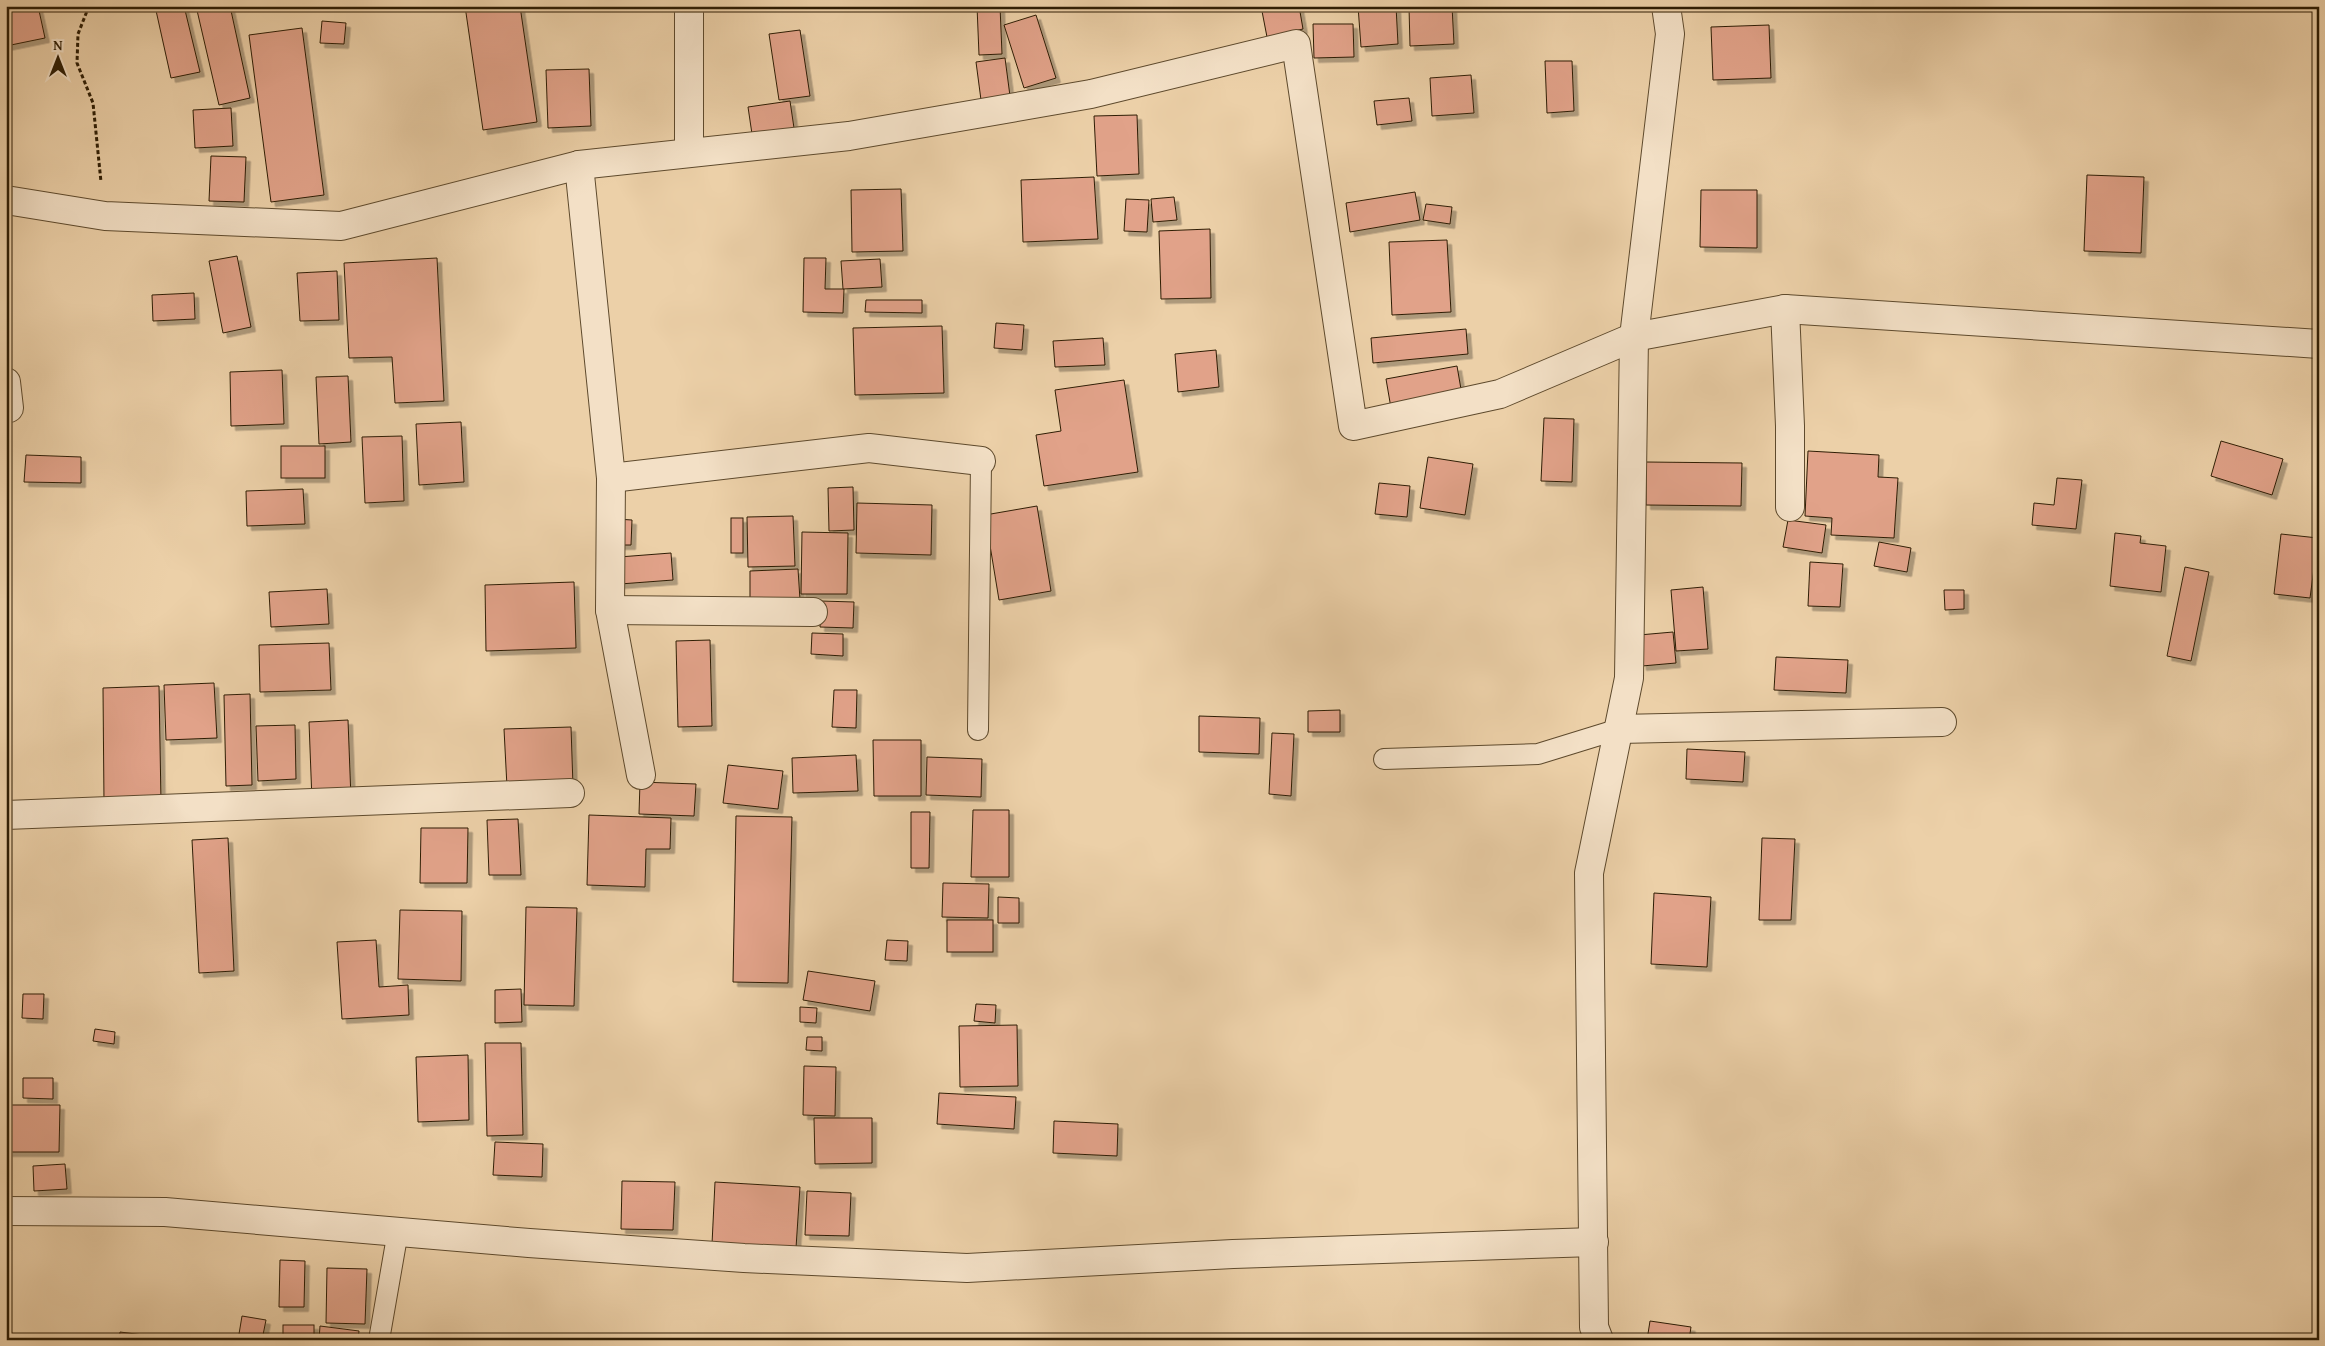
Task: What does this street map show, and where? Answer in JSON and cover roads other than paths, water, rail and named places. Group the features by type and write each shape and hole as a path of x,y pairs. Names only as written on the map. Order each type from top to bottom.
{"street":[{"path":"688,6 689,152"},
{"path":"1599,1340 1594,1327 1589,873 1629,678 1634,337 1670,34 1666,6"},
{"path":"6,200 104,216 341,226 579,165 850,136 1091,94 1296,44 1353,426 1500,394 1634,337 1785,309 2319,344"},
{"path":"579,165 611,478 610,610 641,776"},
{"path":"1785,309 1790,426 1790,507"},
{"path":"611,478 869,448 981,461"},
{"path":"610,610 813,612"},
{"path":"1619,729 1942,722"},
{"path":"6,815 570,793"},
{"path":"6,1210 165,1212 744,1258 967,1268 1233,1254 1594,1242"}],"lane":[{"path":"978,730 981,461"},
{"path":"1384,759 1538,754 1619,729"},
{"path":"379,1340 398,1231"}]}
